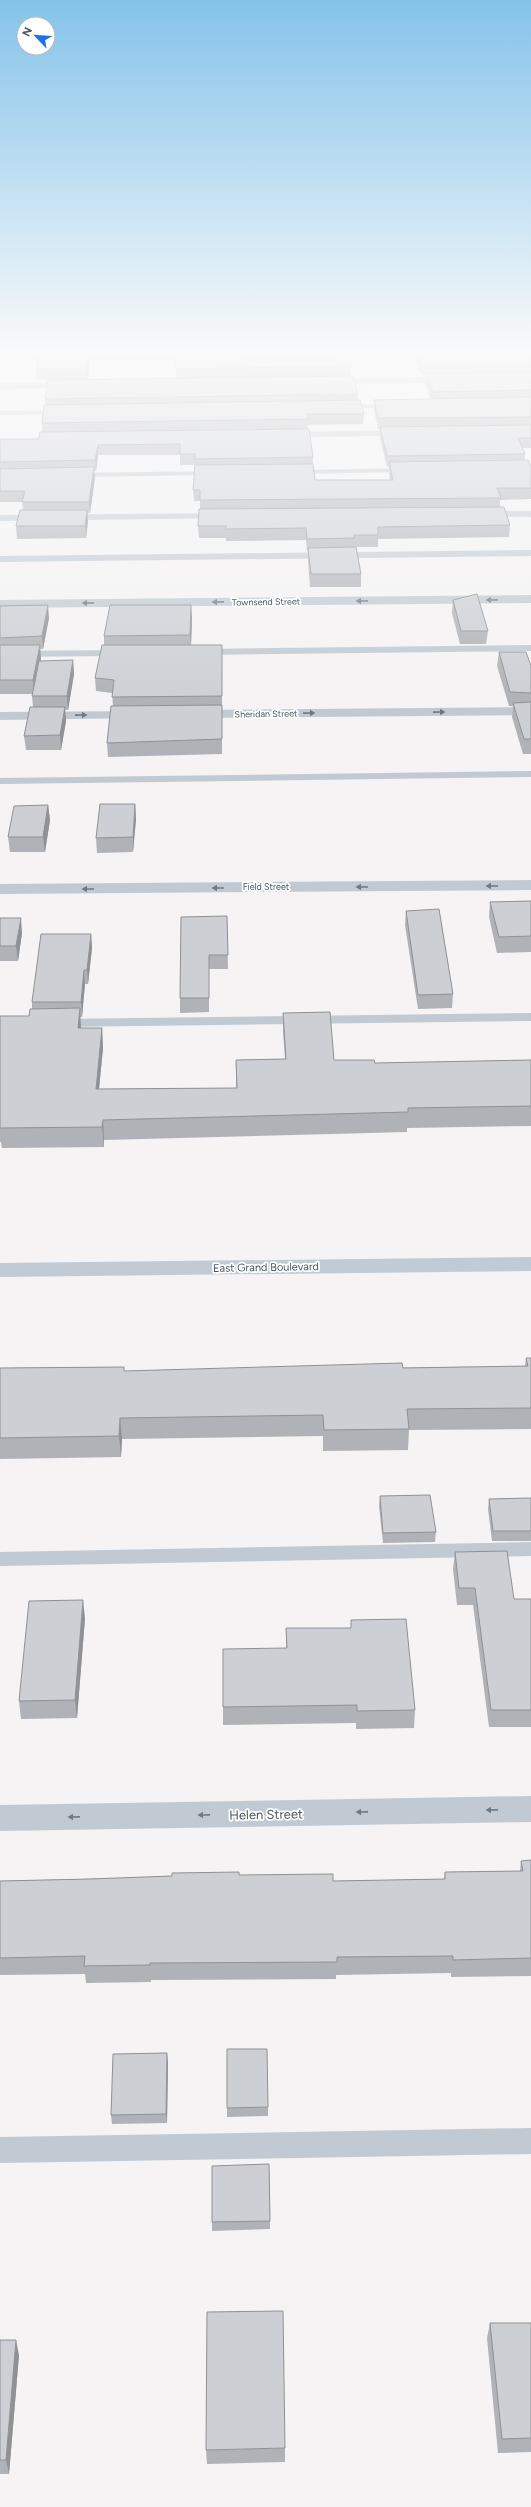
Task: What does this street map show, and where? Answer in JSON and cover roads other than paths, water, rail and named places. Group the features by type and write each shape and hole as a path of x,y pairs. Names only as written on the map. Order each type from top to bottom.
{"main road":[{"name":"East Grand Boulevard","path":"0,1270 531,1264"}],"street":[{"path":"468,514 531,514"},
{"path":"0,518 238,516"},
{"name":"Townsend Street","path":"0,604 531,599"},
{"name":"Sheridan Street","path":"182,714 531,711"},
{"path":"0,716 151,715"},
{"name":"Field Street","path":"0,889 531,885"},
{"name":"Helen Street","path":"0,1818 531,1810"}],"lane":[{"path":"285,472 420,470"},
{"path":"63,475 222,473"},
{"path":"0,559 531,554"},
{"path":"190,652 531,648"},
{"path":"0,654 135,653"},
{"path":"0,781 531,774"},
{"path":"48,1023 531,1017"},
{"path":"0,1559 531,1549"},
{"path":"0,2150 531,2141"}]}
